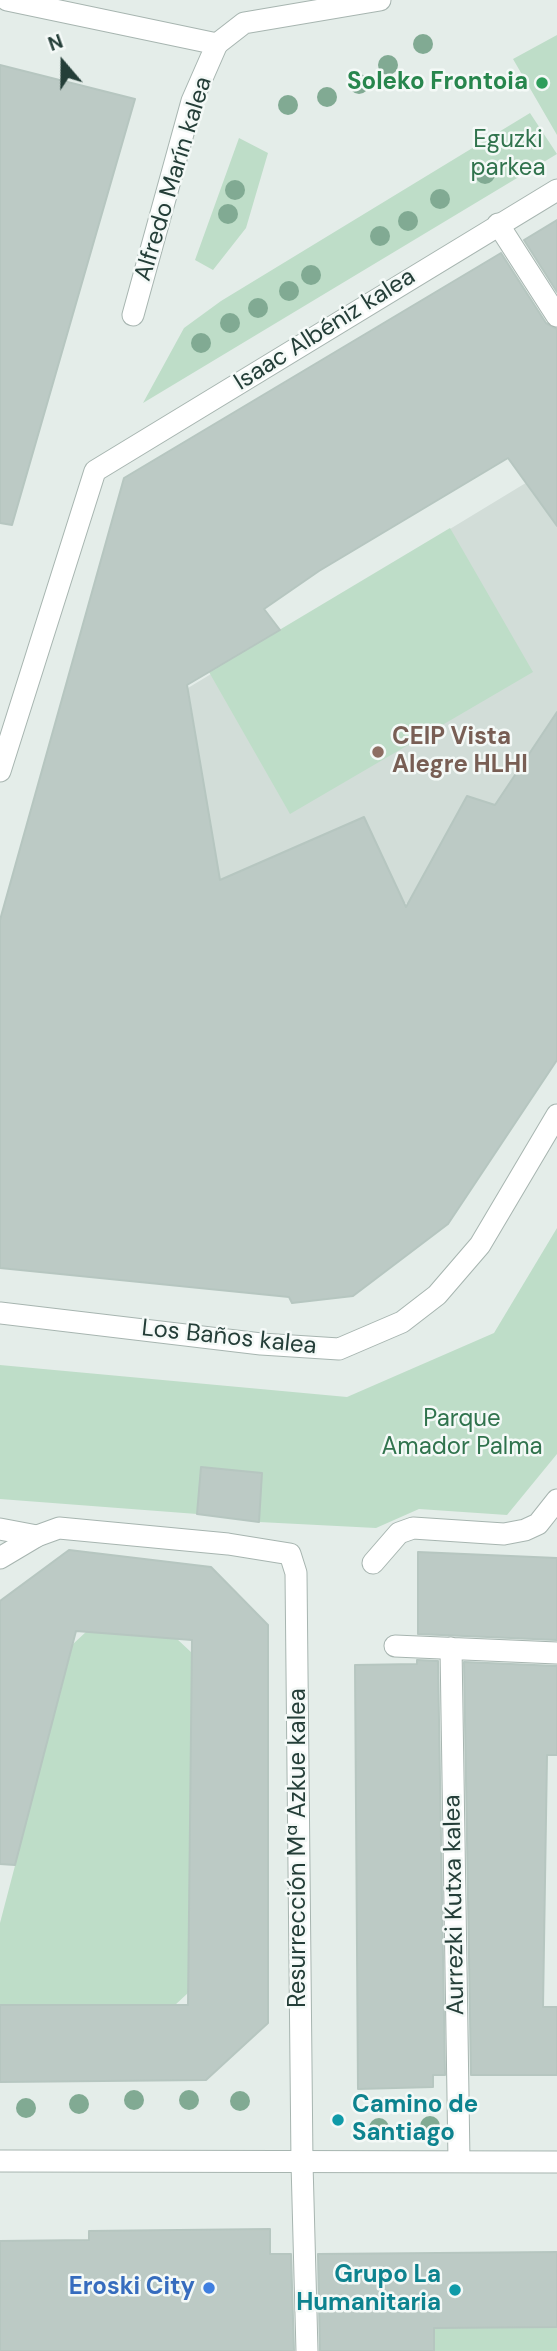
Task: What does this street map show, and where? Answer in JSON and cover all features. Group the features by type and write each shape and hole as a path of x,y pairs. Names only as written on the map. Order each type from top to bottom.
{"street":[{"path":"7,0 217,44 244,23 380,0"},
{"name":"Alfredo Marín kalea","path":"133,315 192,101 217,44"},
{"name":"Isaac Albéniz kalea","path":"0,771 95,471 557,190"},
{"path":"498,224 557,316"},
{"name":"Los Baños kalea","path":"0,1313 261,1344 339,1349 402,1322 437,1295 480,1245 557,1115"},
{"path":"373,1563 399,1533 413,1528 504,1534 525,1530 538,1524 557,1500"},
{"name":"Resurrección Mª Azkue kalea","path":"37,1536 60,1528 82,1529 271,1549 290,1555 296,1573 302,2163"},
{"path":"0,1529 37,1536"},
{"path":"0,1558 37,1536"},
{"path":"395,1646 557,1653"},
{"name":"Aurrezki Kutxa kalea","path":"451,1648 459,2161"},
{"path":"0,2161 557,2162"},
{"path":"302,2163 307,2351"}],"shaded area":[{"name":"CEIP Vista Alegre HLHI","path":"557,464 557,967 403,902 364,817 220,880 188,688"}],"green space":[{"name":"Soleko Frontoia","path":"557,35 557,135 513,59"},
{"name":"Eguzki parkea","path":"530,113 557,154 143,403 184,328 221,301"},
{"path":"239,138 268,153 246,228 213,270 195,260"},
{"path":"450,528 533,672 290,814 209,672"},
{"name":"Parque Amador Palma","path":"557,1228 557,1454 507,1515 419,1509 376,1528 259,1522 261,1473 201,1467 197,1514 0,1499 0,1365 347,1397 494,1333"},
{"path":"87,1631 177,1639 192,1653 188,1993 175,2005 0,2005 0,1923 73,1644"},
{"path":"557,2327 557,2351 434,2351 353,2328"}],"building":[{"path":"0,65 135,99 12,525 0,523"},
{"path":"557,220 557,292 524,240"},
{"path":"501,253 546,323 557,329 557,526 508,458 319,571 264,609 280,630 187,685 220,880 364,817 406,907 467,796 495,805 557,712 557,1060 448,1224 353,1296 292,1303 289,1297 0,1268 0,920 124,478"},
{"path":"201,1467 262,1473 259,1522 197,1514"},
{"path":"69,1550 211,1567 268,1625 268,2023 206,2080 0,2082 0,2005 188,2005 192,1640 76,1631 15,1865 0,1864 0,1601"},
{"path":"418,1552 557,1558 557,1640 418,1634"},
{"path":"417,1660 438,1661 445,2075 433,2075 433,2087 358,2089 355,1665 417,1664"},
{"path":"464,1662 557,1666 557,1755 547,1755 543,2007 557,2007 557,2075 471,2075"},
{"path":"270,2229 270,2254 291,2254 294,2351 0,2351 0,2241 89,2240 89,2231"},
{"name":"Grupo La Humanitaria","path":"557,2252 557,2327 434,2328 434,2351 320,2351 318,2254"}],"place":[{"name":"Soleko Frontoia","path":"542,83"},
{"name":"CEIP Vista Alegre HLHI","path":"378,752"},
{"name":"Camino de Santiago","path":"338,2120"},
{"name":"Eroski City","path":"209,2288"},
{"name":"Grupo La Humanitaria","path":"455,2290"}]}
